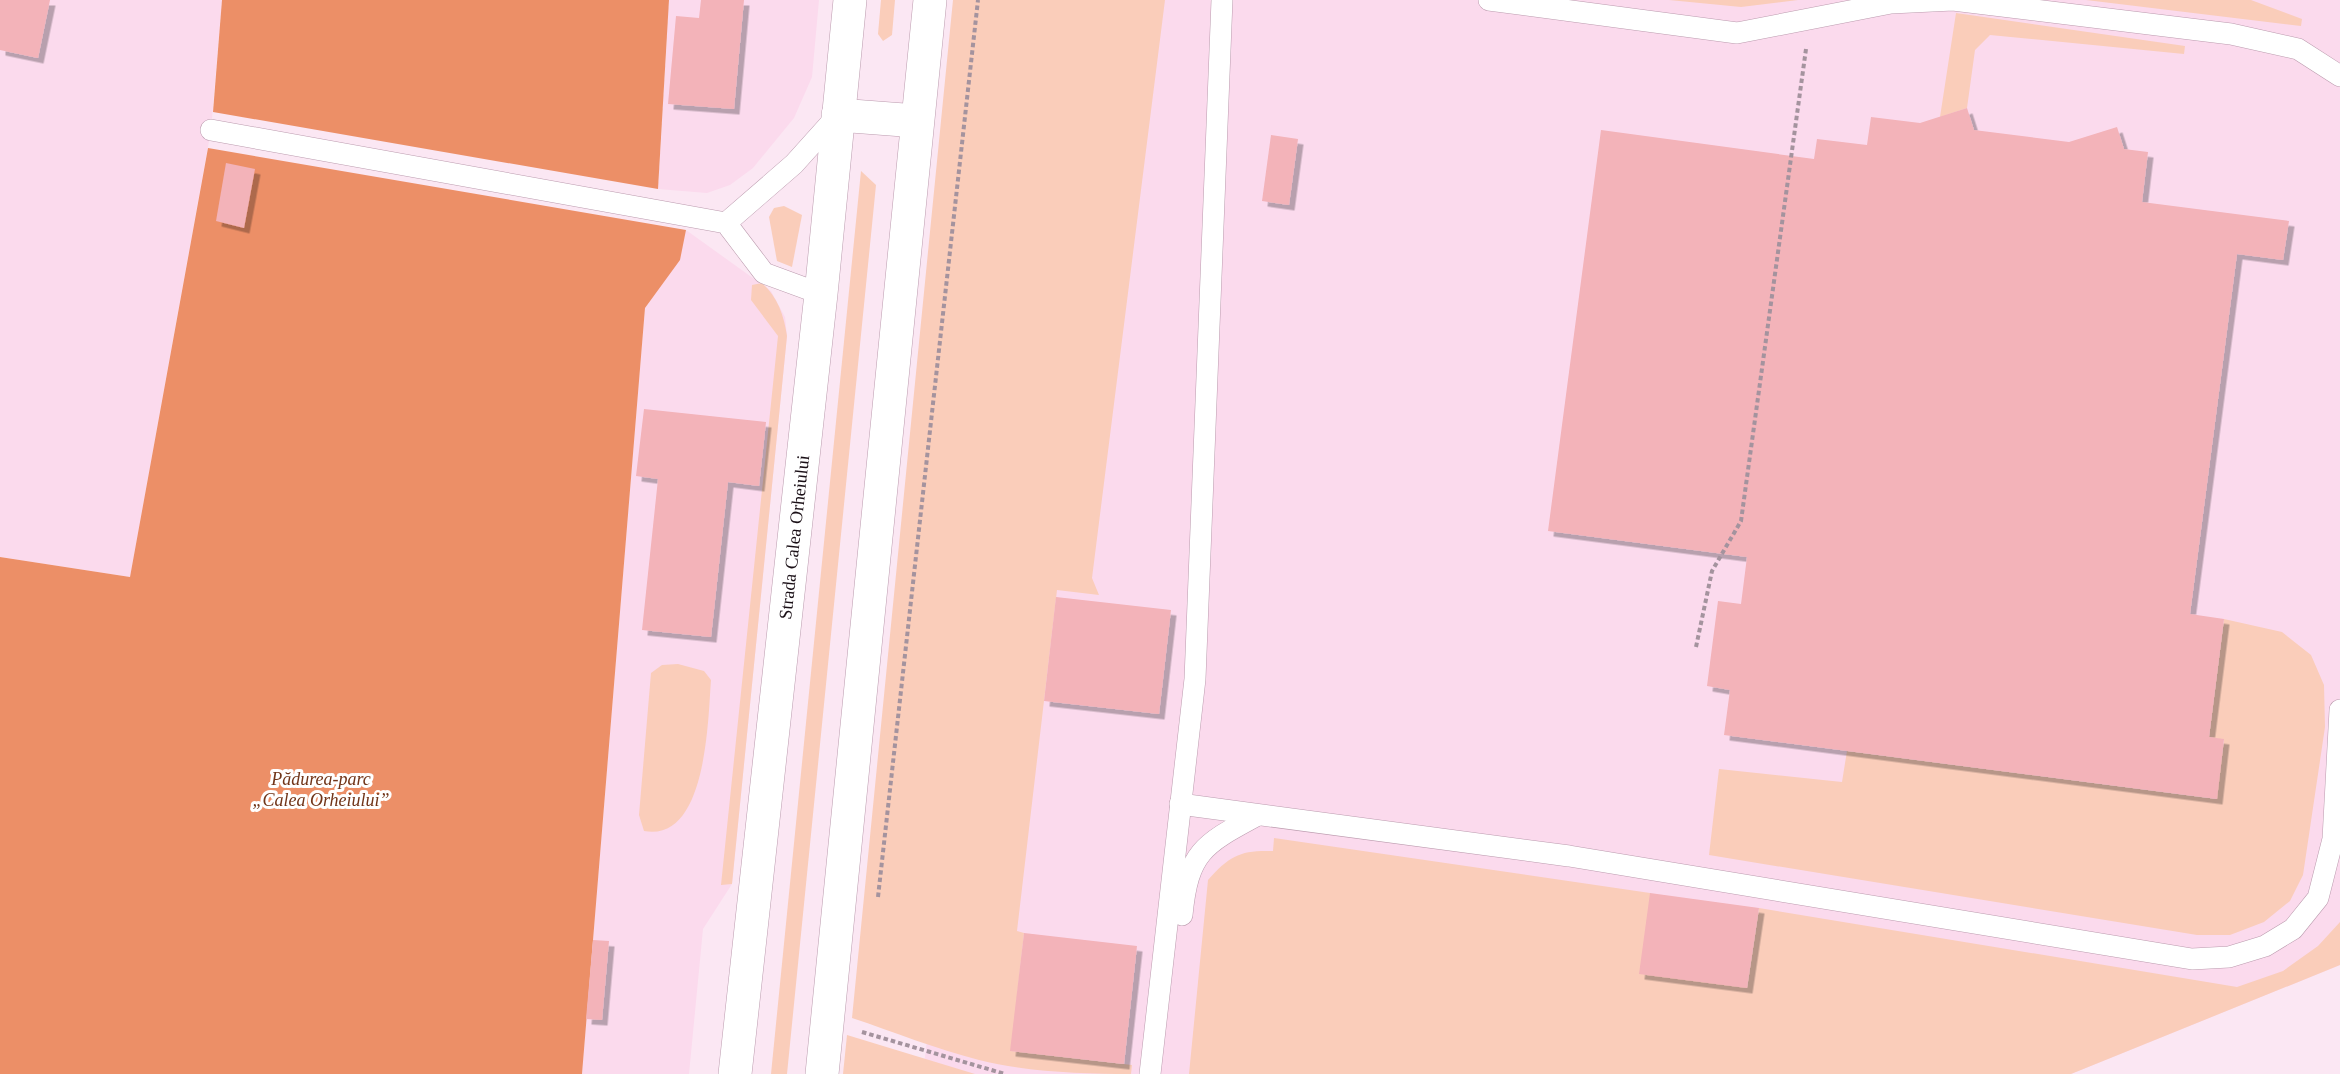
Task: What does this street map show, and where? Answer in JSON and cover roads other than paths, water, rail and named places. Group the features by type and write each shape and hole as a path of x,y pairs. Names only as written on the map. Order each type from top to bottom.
{"highway":[{"name":"Strada Calea Orheiului","path":"735,1074 821,294 850,0"},
{"path":"822,1074 930,0"},
{"path":"838,115 917,121"}],"lane":[{"path":"1150,1074 1195,679 1222,0"},
{"path":"1489,0 1737,33 1891,3 1953,0 2231,34 2298,49 2340,76"},
{"path":"726,223 794,164 838,115"},
{"path":"211,130 726,223 764,273 821,294"},
{"path":"1180,804 1256,816 1569,856 2192,959 2229,957 2265,946 2292,929 2318,898 2332,838 2340,710"},
{"path":"1216,838 1222,811"},
{"path":"1165,1074 1184,893 1199,852 1216,838 1256,816"}],"park label":[{"name":"Pădurea-parc „Calea Orheiului”","path":"321,789"}]}
